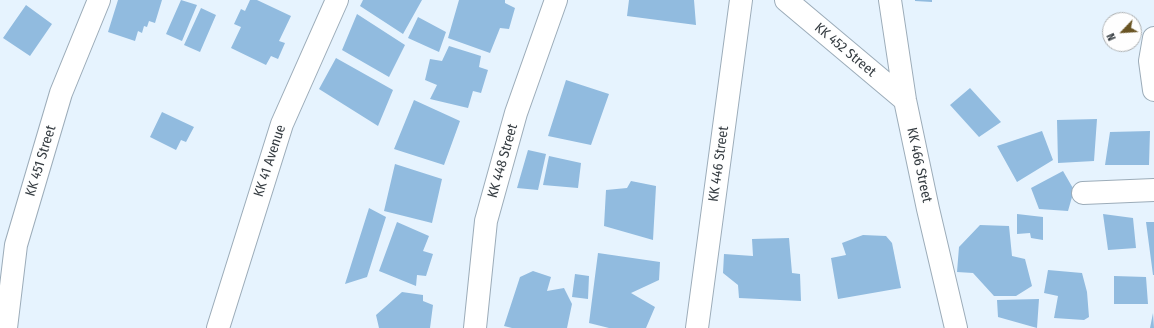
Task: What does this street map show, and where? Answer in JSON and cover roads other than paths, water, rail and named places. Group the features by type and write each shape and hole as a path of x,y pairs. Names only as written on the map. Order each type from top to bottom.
{"street":[{"name":"KK 451 Street","path":"6,328 16,245 61,93 99,0"},
{"name":"KK 41 Avenue","path":"218,328 282,124 337,0"},
{"name":"KK 448 Street","path":"475,328 486,221 516,113 556,0"},
{"name":"KK 446 Street","path":"697,328 741,0"},
{"name":"KK 452 Street","path":"786,0 905,100"},
{"name":"KK 466 Street","path":"890,0 905,100 928,209 956,328"},
{"path":"1154,38 1150,61 1154,90"},
{"path":"1083,193 1154,190"}]}
